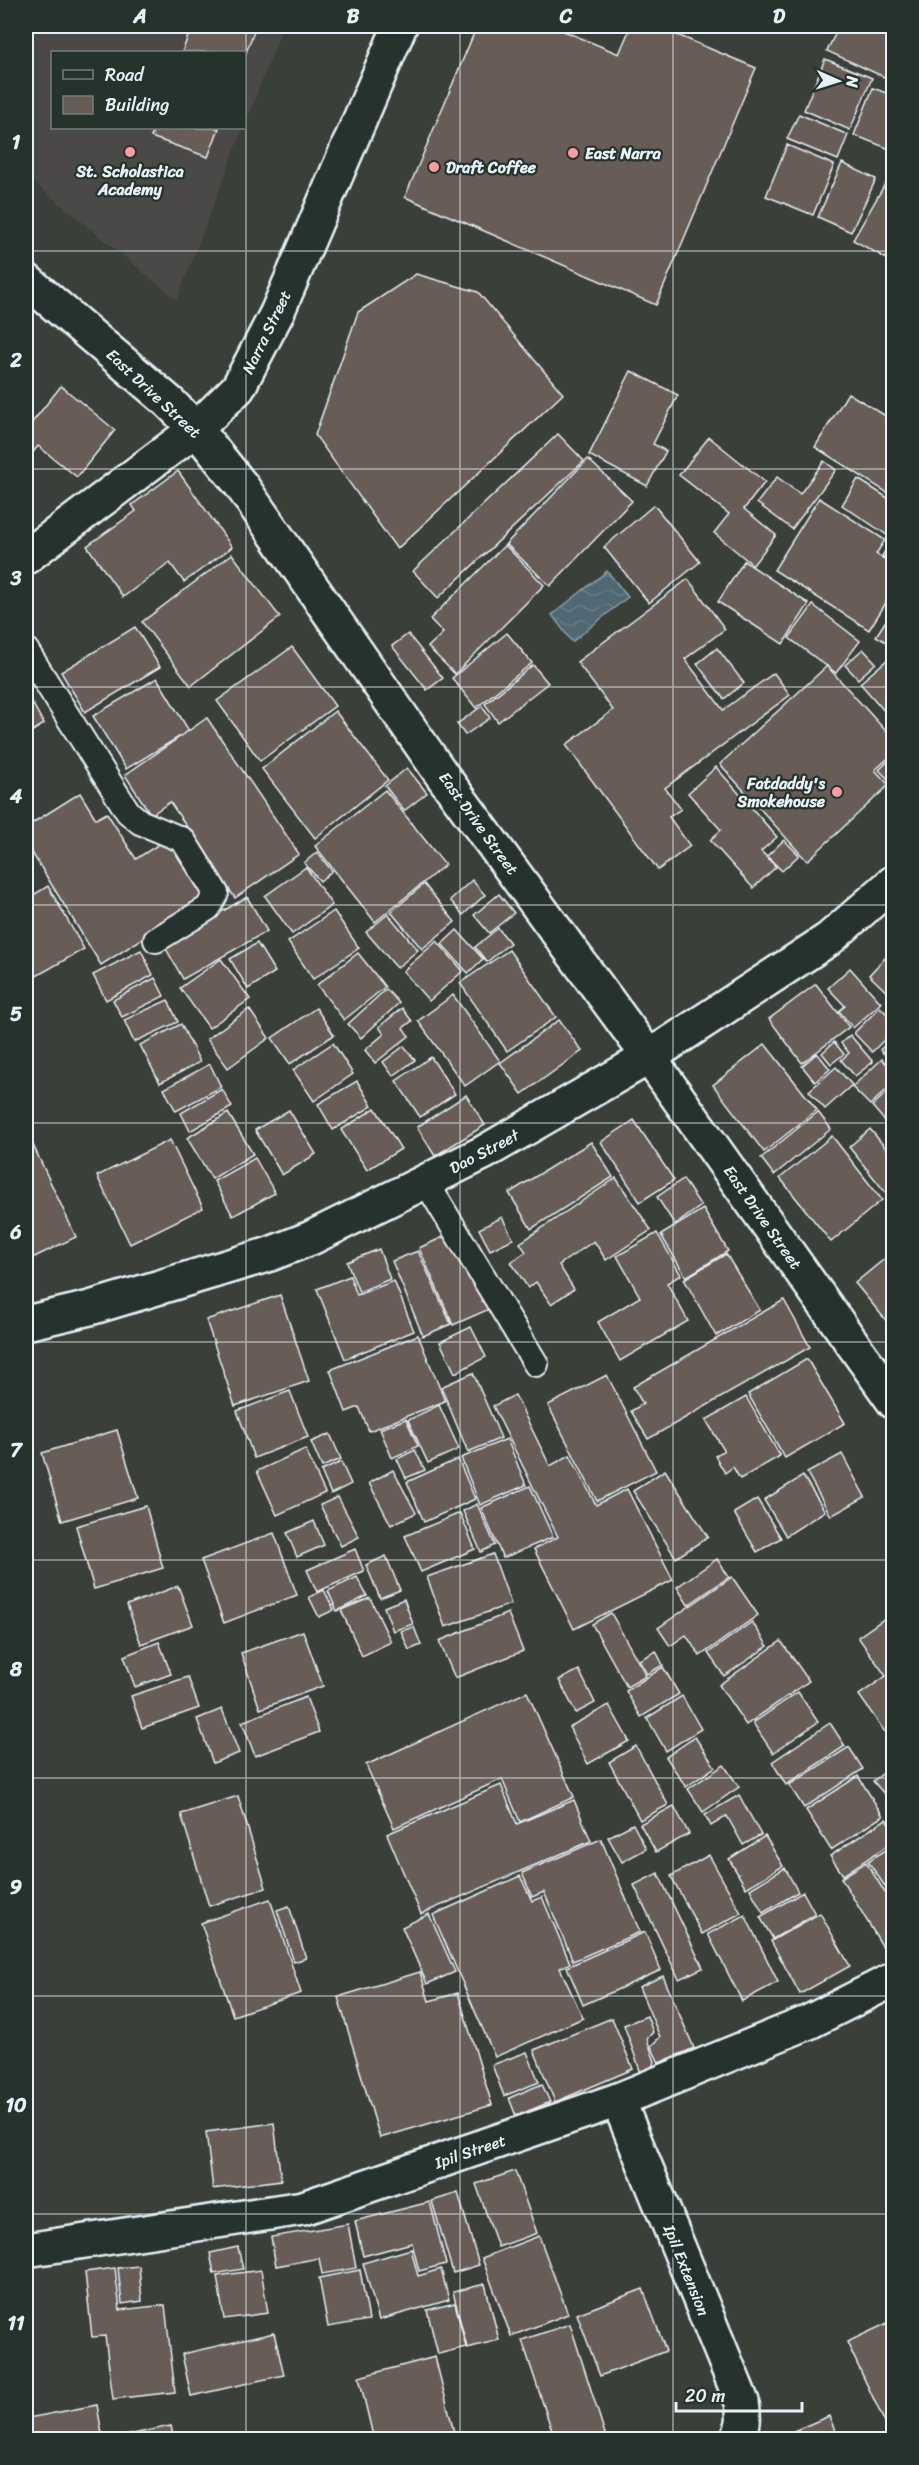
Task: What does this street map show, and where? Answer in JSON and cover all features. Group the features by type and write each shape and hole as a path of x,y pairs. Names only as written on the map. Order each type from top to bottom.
{"street":[{"name":"Narra Street","path":"26,557 196,429 238,388 277,313 400,26"},
{"name":"East Drive Street","path":"26,280 169,402 196,429 241,485 442,775 649,1056 894,1402"},
{"name":"Dao Street","path":"26,1323 90,1308 270,1254 311,1238 426,1182 483,1153 649,1056 829,939 894,882"},
{"name":"Ipil Street","path":"26,2250 303,2208 618,2100 809,2022 894,1979"},
{"name":"Ipil Extension","path":"618,2100 742,2402 744,2417 741,2432 736,2439"}],"lane":[{"path":"26,650 128,812 140,822 183,840 216,893 208,908 156,940"},
{"path":"426,1182 536,1364"}],"shaded area":[{"name":"St. Scholastica Academy","path":"26,26 283,26 246,122 246,51 51,51 51,129 243,129 177,300 26,176"}],"water":[{"path":"607,571 628,597 572,642 552,615"}],"building":[{"path":"192,26 256,26 246,53 182,51"},
{"name":"East Narra","path":"477,26 552,26 619,54 631,26 656,26 756,68 656,305 405,197"},
{"path":"839,26 894,26 893,81 827,51"},
{"path":"825,59 872,78 850,130 804,110"},
{"path":"873,88 894,96 892,150 854,135"},
{"path":"799,114 848,135 838,160 787,139"},
{"path":"154,129 219,129 208,157 151,137"},
{"path":"787,145 834,165 813,215 766,196"},
{"path":"842,163 876,179 851,232 818,217"},
{"path":"885,184 894,189 894,249 887,259 853,240"},
{"path":"416,274 478,292 563,394 397,549 315,435 358,312"},
{"path":"631,371 678,395 653,444 666,451 647,486 589,455"},
{"path":"61,386 115,430 77,477 38,446 30,456 26,452 26,430"},
{"path":"848,393 894,421 894,497 815,447"},
{"path":"558,434 584,461 438,598 413,571"},
{"path":"709,437 765,482 744,509 776,535 753,565 714,533 729,514 679,475"},
{"path":"588,459 632,501 550,586 506,544"},
{"path":"824,461 836,470 792,529 757,503 777,477 800,494"},
{"path":"178,471 232,547 184,582 170,563 123,597 87,546 136,511 132,505"},
{"path":"858,479 894,502 894,532 890,537 842,505"},
{"path":"819,498 885,540 876,554 894,565 894,590 869,630 774,570"},
{"path":"654,505 700,562 649,603 604,547"},
{"path":"894,537 894,564 882,556"},
{"path":"505,545 544,585 455,674 428,647 443,633 430,619"},
{"path":"232,554 280,617 191,686 142,622"},
{"path":"744,561 809,604 783,644 718,602"},
{"path":"688,579 725,629 685,659 723,710 774,673 790,695 665,788 681,809 669,817 690,846 658,870 566,745 613,710 577,662"},
{"path":"813,605 860,641 836,673 789,638"},
{"path":"894,608 894,647 876,636"},
{"path":"135,627 160,667 85,712 61,672"},
{"path":"507,633 532,663 476,708 452,678"},
{"path":"408,634 443,678 427,690 392,646"},
{"path":"292,647 335,706 260,761 217,701"},
{"path":"717,648 744,683 724,699 697,664"},
{"path":"863,649 876,663 858,679 845,665"},
{"path":"894,654 894,722 860,683"},
{"path":"533,665 548,683 498,722 485,704"},
{"path":"827,666 894,740 894,753 875,770 889,785 807,861 720,764"},
{"path":"157,678 189,731 126,769 93,716"},
{"path":"26,692 44,724 26,735"},
{"path":"482,706 490,718 465,735 457,724"},
{"path":"335,711 388,780 315,838 262,769"},
{"path":"207,718 299,854 235,898 170,802 151,815 125,775"},
{"path":"894,755 894,785 879,770"},
{"path":"716,767 777,837 761,851 776,867 753,888 710,840 721,830 688,793"},
{"path":"407,768 427,793 404,811 385,786"},
{"path":"385,790 445,865 375,922 315,846"},
{"path":"80,793 96,819 107,813 136,859 170,837 208,897 101,965 26,843 26,827"},
{"path":"784,840 799,855 782,871 767,856"},
{"path":"317,852 332,871 320,881 304,863"},
{"path":"306,867 332,905 292,934 265,896"},
{"path":"472,880 485,895 463,915 450,900"},
{"path":"424,884 455,922 422,949 391,912"},
{"path":"26,886 32,896 48,886 84,949 26,982"},
{"path":"499,894 514,913 489,933 474,915"},
{"path":"247,897 267,931 183,979 164,945"},
{"path":"334,911 359,948 313,979 288,942"},
{"path":"388,914 418,950 397,968 366,932"},
{"path":"498,928 510,943 487,962 475,947"},
{"path":"457,930 483,959 468,973 442,944"},
{"path":"437,941 463,971 429,1001 403,971"},
{"path":"257,943 275,972 248,989 230,959"},
{"path":"894,949 894,999 869,975"},
{"path":"141,950 153,975 106,1000 93,975"},
{"path":"509,950 556,1017 507,1051 460,983"},
{"path":"358,953 385,987 344,1020 317,985"},
{"path":"221,959 250,999 209,1028 180,988"},
{"path":"850,968 881,1003 853,1028 839,1011 845,1006 828,988"},
{"path":"155,978 164,996 122,1017 113,1000"},
{"path":"816,984 849,1027 802,1063 769,1019"},
{"path":"386,989 399,1003 361,1038 348,1024"},
{"path":"453,995 500,1061 465,1086 418,1021"},
{"path":"168,1000 178,1022 134,1042 124,1020"},
{"path":"880,1007 894,1021 894,1030 872,1052 854,1033"},
{"path":"316,1008 334,1035 290,1064 272,1038"},
{"path":"402,1008 412,1021 403,1028 409,1036 375,1063 365,1050 384,1034 379,1027"},
{"path":"249,1009 269,1038 228,1068 207,1039"},
{"path":"559,1020 582,1051 522,1094 500,1063"},
{"path":"181,1024 200,1062 160,1083 140,1045"},
{"path":"850,1035 873,1062 855,1076 841,1060 849,1053 841,1043"},
{"path":"834,1042 844,1054 831,1064 822,1053"},
{"path":"333,1043 353,1074 314,1101 293,1070"},
{"path":"887,1043 894,1050 894,1063 880,1050"},
{"path":"765,1044 817,1110 764,1152 713,1085"},
{"path":"404,1046 415,1060 393,1076 383,1062"},
{"path":"817,1053 830,1069 815,1082 802,1066"},
{"path":"431,1057 455,1094 420,1117 396,1081"},
{"path":"882,1059 894,1072 894,1083 870,1105 852,1087"},
{"path":"210,1064 221,1087 176,1111 164,1089"},
{"path":"836,1067 852,1085 825,1109 809,1091"},
{"path":"357,1081 372,1106 333,1130 318,1104"},
{"path":"894,1086 894,1122 889,1126 872,1106"},
{"path":"222,1089 232,1107 190,1131 181,1113"},
{"path":"466,1095 485,1125 435,1156 417,1127"},
{"path":"375,1108 401,1149 367,1170 341,1130"},
{"path":"289,1110 316,1154 282,1175 255,1130"},
{"path":"818,1112 831,1129 774,1175 761,1158"},
{"path":"228,1113 253,1154 212,1179 187,1138"},
{"path":"634,1120 674,1180 640,1202 601,1142"},
{"path":"870,1129 894,1158 894,1187 886,1193 849,1147"},
{"path":"26,1130 76,1237 26,1261"},
{"path":"832,1136 882,1200 831,1242 780,1178"},
{"path":"170,1140 203,1208 130,1244 97,1176"},
{"path":"591,1142 613,1177 531,1229 509,1193"},
{"path":"255,1158 275,1193 233,1216 214,1181"},
{"path":"616,1178 651,1230 606,1260 594,1241 559,1265 574,1289 551,1304 536,1282 528,1288 511,1262 526,1252 520,1243"},
{"path":"683,1179 701,1206 675,1225 657,1197"},
{"path":"703,1209 728,1251 686,1277 661,1235"},
{"path":"502,1217 513,1239 490,1250 479,1229"},
{"path":"657,1233 681,1275 667,1283 688,1321 620,1361 598,1322 640,1297 617,1256"},
{"path":"450,1234 494,1307 453,1325 419,1248"},
{"path":"379,1249 390,1279 359,1292 347,1262"},
{"path":"418,1251 451,1324 423,1336 392,1261"},
{"path":"894,1251 894,1330 855,1283"},
{"path":"726,1254 760,1310 716,1336 684,1279"},
{"path":"350,1276 357,1295 394,1281 414,1331 345,1359 317,1289"},
{"path":"280,1295 309,1381 235,1406 206,1320"},
{"path":"784,1300 810,1347 648,1439 631,1411 643,1404 633,1387"},
{"path":"471,1327 486,1357 455,1373 440,1342"},
{"path":"418,1335 445,1401 369,1431 359,1407 346,1412 330,1370"},
{"path":"807,1359 845,1423 785,1458 748,1394"},
{"path":"473,1373 501,1438 468,1452 441,1387"},
{"path":"607,1375 656,1471 597,1501 548,1405"},
{"path":"290,1391 308,1437 254,1458 237,1411"},
{"path":"515,1395 550,1466 570,1455 596,1505 627,1489 673,1580 574,1629 534,1549 558,1537 493,1406"},
{"path":"746,1397 780,1456 740,1479 733,1467 725,1473 715,1456 724,1450 706,1420"},
{"path":"439,1405 459,1449 428,1463 408,1420"},
{"path":"406,1419 418,1446 392,1458 380,1429"},
{"path":"117,1430 138,1498 62,1521 42,1453"},
{"path":"330,1434 341,1459 322,1467 311,1442"},
{"path":"507,1439 526,1485 480,1505 461,1458"},
{"path":"305,1449 325,1493 277,1515 257,1471"},
{"path":"415,1450 425,1470 406,1478 397,1459"},
{"path":"842,1454 865,1497 831,1516 807,1473"},
{"path":"458,1459 475,1499 424,1522 407,1482"},
{"path":"341,1462 351,1484 331,1494 321,1471"},
{"path":"393,1470 416,1513 391,1525 369,1483"},
{"path":"665,1470 708,1537 676,1558 633,1491"},
{"path":"803,1476 825,1511 786,1536 764,1500"},
{"path":"530,1486 553,1537 503,1558 481,1508"},
{"path":"338,1497 359,1537 341,1546 320,1505"},
{"path":"757,1499 781,1538 757,1552 734,1513"},
{"path":"477,1504 495,1545 481,1552 463,1511"},
{"path":"146,1506 163,1568 94,1589 76,1526"},
{"path":"460,1513 475,1549 421,1572 405,1536"},
{"path":"314,1521 324,1545 297,1557 287,1533"},
{"path":"274,1533 297,1595 224,1623 201,1560"},
{"path":"355,1549 364,1571 317,1592 307,1570"},
{"path":"493,1554 511,1604 445,1627 427,1577"},
{"path":"386,1556 400,1590 380,1598 366,1565"},
{"path":"717,1559 729,1577 688,1605 677,1587"},
{"path":"357,1577 367,1596 337,1611 328,1591"},
{"path":"732,1577 758,1615 700,1656 686,1635 670,1646 658,1628"},
{"path":"178,1586 193,1625 141,1644 127,1605"},
{"path":"324,1590 334,1610 319,1617 309,1597"},
{"path":"370,1598 391,1642 362,1656 341,1610"},
{"path":"404,1599 413,1624 393,1631 384,1607"},
{"path":"894,1612 894,1735 889,1738 859,1695 886,1676 858,1637"},
{"path":"508,1613 523,1651 455,1678 439,1641"},
{"path":"611,1613 646,1676 627,1687 592,1624"},
{"path":"752,1622 768,1646 724,1676 708,1653"},
{"path":"414,1627 421,1645 409,1650 401,1631"},
{"path":"303,1631 323,1686 260,1709 241,1653"},
{"path":"781,1641 809,1681 746,1725 719,1685"},
{"path":"159,1642 171,1674 135,1687 124,1656"},
{"path":"656,1651 663,1665 647,1674 639,1660"},
{"path":"663,1667 679,1694 641,1717 626,1691"},
{"path":"579,1670 595,1703 576,1713 559,1680"},
{"path":"188,1677 199,1708 142,1728 131,1696"},
{"path":"527,1692 574,1797 520,1822 502,1779 394,1828 366,1765"},
{"path":"798,1692 818,1722 773,1753 753,1723"},
{"path":"682,1696 701,1729 666,1751 647,1718"},
{"path":"306,1697 319,1732 255,1756 242,1722"},
{"path":"609,1705 629,1741 588,1764 569,1727"},
{"path":"222,1709 239,1753 213,1763 197,1719"},
{"path":"830,1723 845,1746 786,1785 772,1762"},
{"path":"695,1737 715,1767 686,1787 666,1757"},
{"path":"636,1746 668,1805 640,1820 609,1762"},
{"path":"849,1747 863,1769 804,1808 789,1785"},
{"path":"724,1765 739,1787 703,1812 688,1789"},
{"path":"894,1765 894,1805 873,1781"},
{"path":"858,1776 883,1816 831,1850 806,1810"},
{"path":"501,1785 517,1824 574,1800 591,1841 421,1914 387,1834"},
{"path":"739,1795 761,1835 743,1845 727,1816 711,1826 705,1815"},
{"path":"238,1796 266,1888 209,1906 181,1814"},
{"path":"674,1806 689,1834 656,1852 640,1824"},
{"path":"886,1819 894,1830 894,1841 843,1875 830,1856"},
{"path":"633,1824 646,1849 622,1862 608,1837"},
{"path":"765,1836 783,1866 746,1888 729,1859"},
{"path":"601,1839 640,1932 573,1961 544,1892 532,1897 522,1873"},
{"path":"894,1845 894,1900 868,1861"},
{"path":"709,1855 741,1913 702,1934 671,1876"},
{"path":"866,1862 894,1907 894,1954 889,1957 841,1878"},
{"path":"785,1868 798,1892 763,1913 750,1889"},
{"path":"658,1873 703,1968 679,1979 634,1885"},
{"path":"520,1876 532,1901 542,1897 570,1963 560,1968 583,2018 495,2057 433,1915"},
{"path":"803,1892 815,1914 773,1939 760,1917"},
{"path":"270,1899 301,1993 233,2016 201,1923"},
{"path":"289,1906 306,1958 294,1962 277,1910"},
{"path":"820,1913 850,1966 800,1994 771,1941"},
{"path":"429,1914 455,1972 427,1984 402,1927"},
{"path":"745,1915 778,1982 742,2001 708,1934"},
{"path":"645,1932 661,1970 583,2005 567,1967"},
{"path":"420,1972 429,2001 458,1993 492,2105 380,2138 338,1997"},
{"path":"663,1976 694,2048 659,2063 651,2046 660,2037 639,1987"},
{"path":"647,2016 653,2032 647,2039 655,2062 643,2079 624,2025"},
{"path":"612,2018 633,2069 555,2102 534,2050"},
{"path":"527,2052 539,2082 504,2096 492,2065"},
{"path":"542,2084 550,2102 516,2116 509,2098"},
{"path":"274,2123 281,2180 213,2189 206,2132"},
{"path":"515,2171 537,2233 498,2247 476,2184"},
{"path":"458,2193 479,2265 453,2273 432,2201"},
{"path":"430,2202 446,2264 419,2271 412,2243 363,2256 355,2221"},
{"path":"348,2224 356,2268 322,2274 319,2258 276,2266 271,2237"},
{"path":"539,2236 568,2314 511,2336 482,2258"},
{"path":"238,2247 243,2269 214,2274 210,2253"},
{"path":"411,2249 418,2276 441,2269 449,2300 379,2320 363,2263"},
{"path":"139,2266 142,2301 122,2304 118,2268"},
{"path":"115,2268 120,2310 165,2305 175,2392 113,2399 105,2336 92,2337 85,2272"},
{"path":"261,2270 268,2313 224,2319 217,2276"},
{"path":"360,2270 369,2320 328,2327 319,2278"},
{"path":"485,2284 499,2340 467,2348 453,2292"},
{"path":"643,2289 666,2351 600,2376 577,2314"},
{"path":"455,2303 466,2347 438,2354 427,2310"},
{"path":"894,2320 894,2440 893,2440 847,2342"},
{"path":"570,2324 607,2440 555,2440 522,2340"},
{"path":"274,2333 284,2375 191,2396 182,2354"},
{"path":"435,2357 456,2440 374,2440 359,2377"},
{"path":"97,2405 103,2440 32,2440 28,2418"},
{"path":"829,2416 839,2440 784,2440 782,2436"},
{"path":"171,2426 174,2440 109,2440 109,2439"}],"place":[{"name":"St. Scholastica Academy","path":"130,152"},
{"name":"East Narra","path":"573,153"},
{"name":"Draft Coffee","path":"434,167"},
{"name":"Fatdaddy's Smokehouse","path":"837,792"}]}
